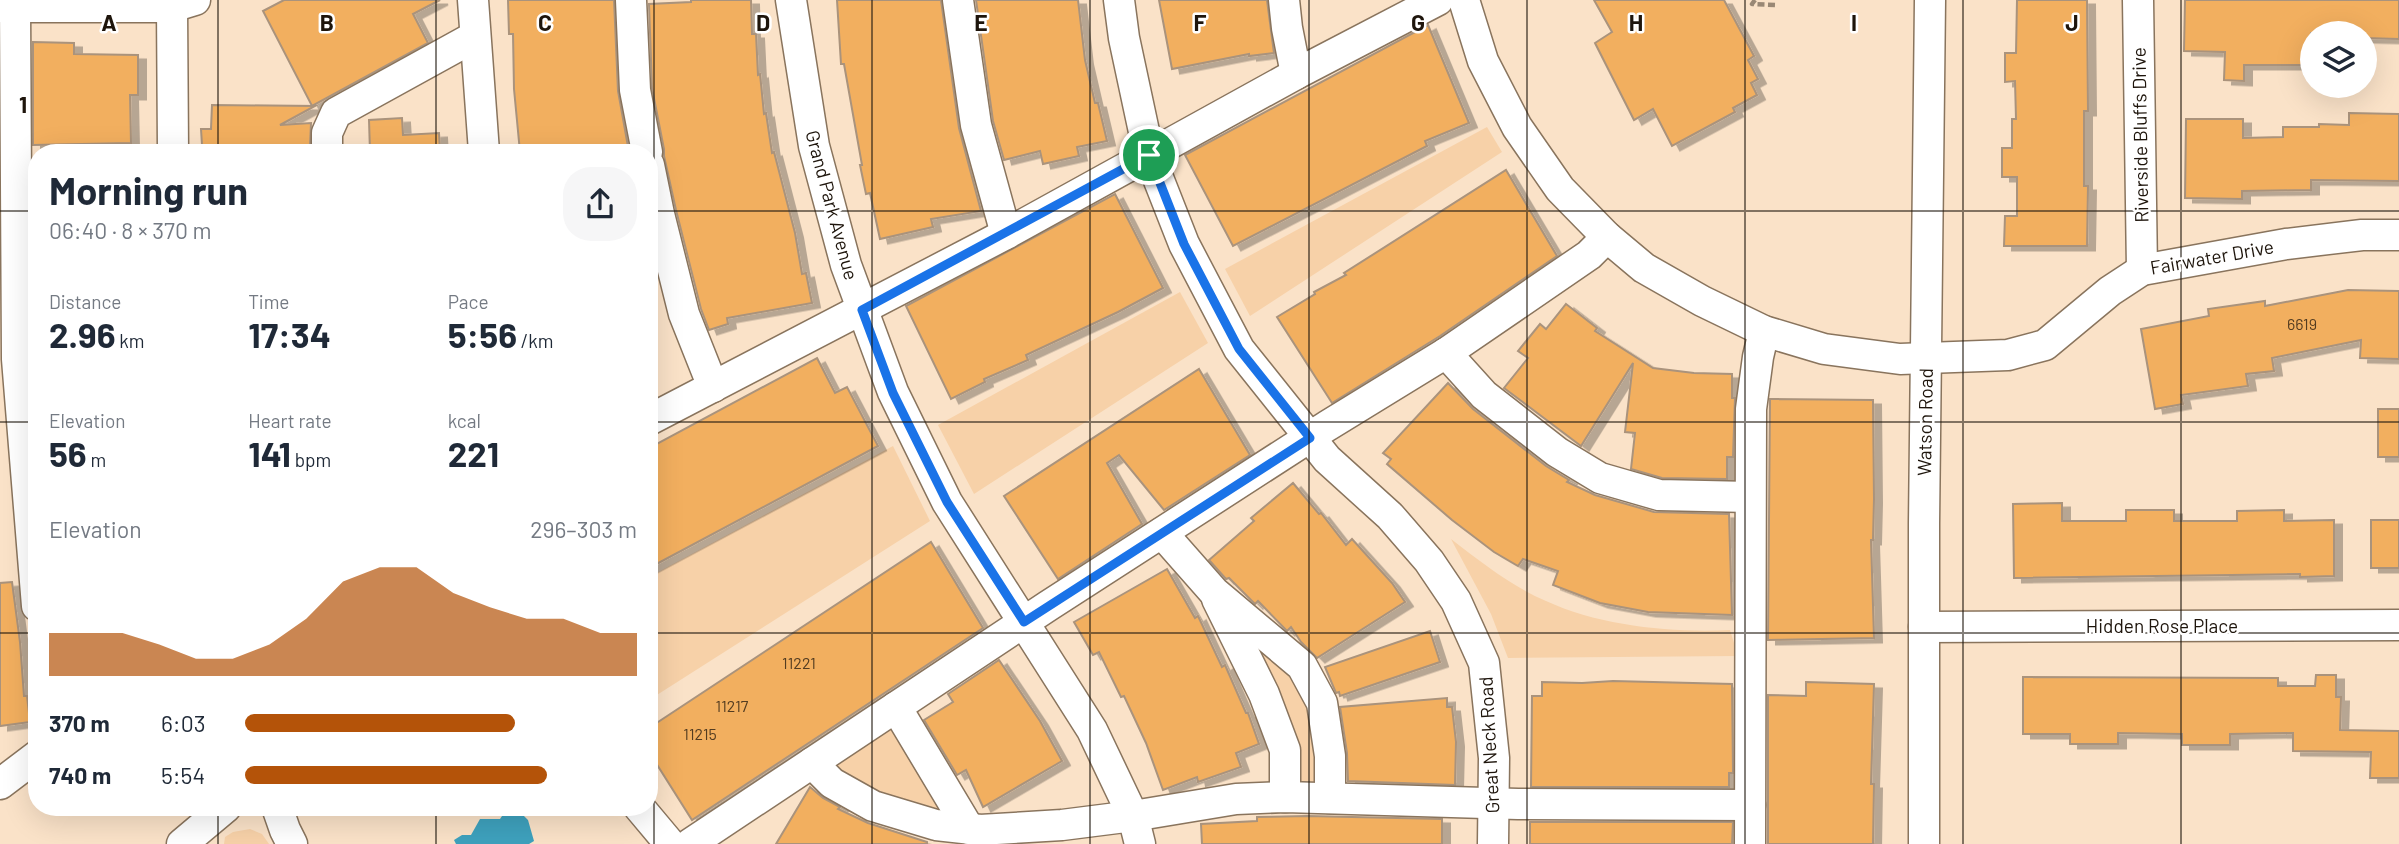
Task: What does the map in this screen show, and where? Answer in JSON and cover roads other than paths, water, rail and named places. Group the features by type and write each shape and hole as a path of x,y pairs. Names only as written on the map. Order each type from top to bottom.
{"street":[{"path":"473,0 483,144"},
{"path":"631,0 635,90 645,144"},
{"name":"Grand Park Avenue","path":"791,0 814,146 846,265 893,393 947,502 1092,730 1137,830"},
{"path":"958,0 976,125 1006,234"},
{"name":"Great Neck Road","path":"1119,0 1124,38 1149,155 1184,244 1239,349 1327,459 1390,516 1429,561 1456,601 1484,663 1494,758 1493,844"},
{"path":"1284,0 1296,74"},
{"path":"658,415 1006,234 1296,74 1438,0"},
{"name":"Fairwater Drive","path":"1464,0 1483,61 1517,127 1560,189 1607,237 1644,268 1702,301 1764,331 1825,349 1900,359 2008,355 2045,345 2110,290 2142,270 2286,244 2362,235 2399,235"},
{"name":"Watson Road","path":"1924,844 1930,0"},
{"name":"Riverside Bluffs Drive","path":"2138,0 2142,270"},
{"path":"28,495 17,359 8,7 184,3 174,144"},
{"path":"327,144 327,133 336,113 474,37"},
{"path":"658,209 684,314 713,387"},
{"path":"690,844 1024,622 1446,353 1589,255 1607,237"},
{"path":"1750,844 1751,409 1764,331"},
{"path":"1446,353 1484,395 1557,452 1600,478 1659,495 1750,497"},
{"path":"1162,533 1214,592 1302,666 1322,703 1330,756 1330,798"},
{"path":"1214,592 1264,694 1285,750 1285,797"},
{"name":"Hidden Rose Place","path":"1924,626 2399,625"},
{"path":"896,707 969,829"},
{"path":"0,784 28,763"},
{"path":"812,763 832,783 873,806 936,825 980,830 1062,825 1137,830 1236,799 1285,797 1494,803 1750,805"},
{"path":"182,844 215,816"},
{"path":"280,816 292,844"},
{"path":"647,816 670,844"}],"water":[{"path":"502,816 524,816 528,820 534,841 529,844 456,844 454,840 462,835 471,835 480,819 500,819"}]}
